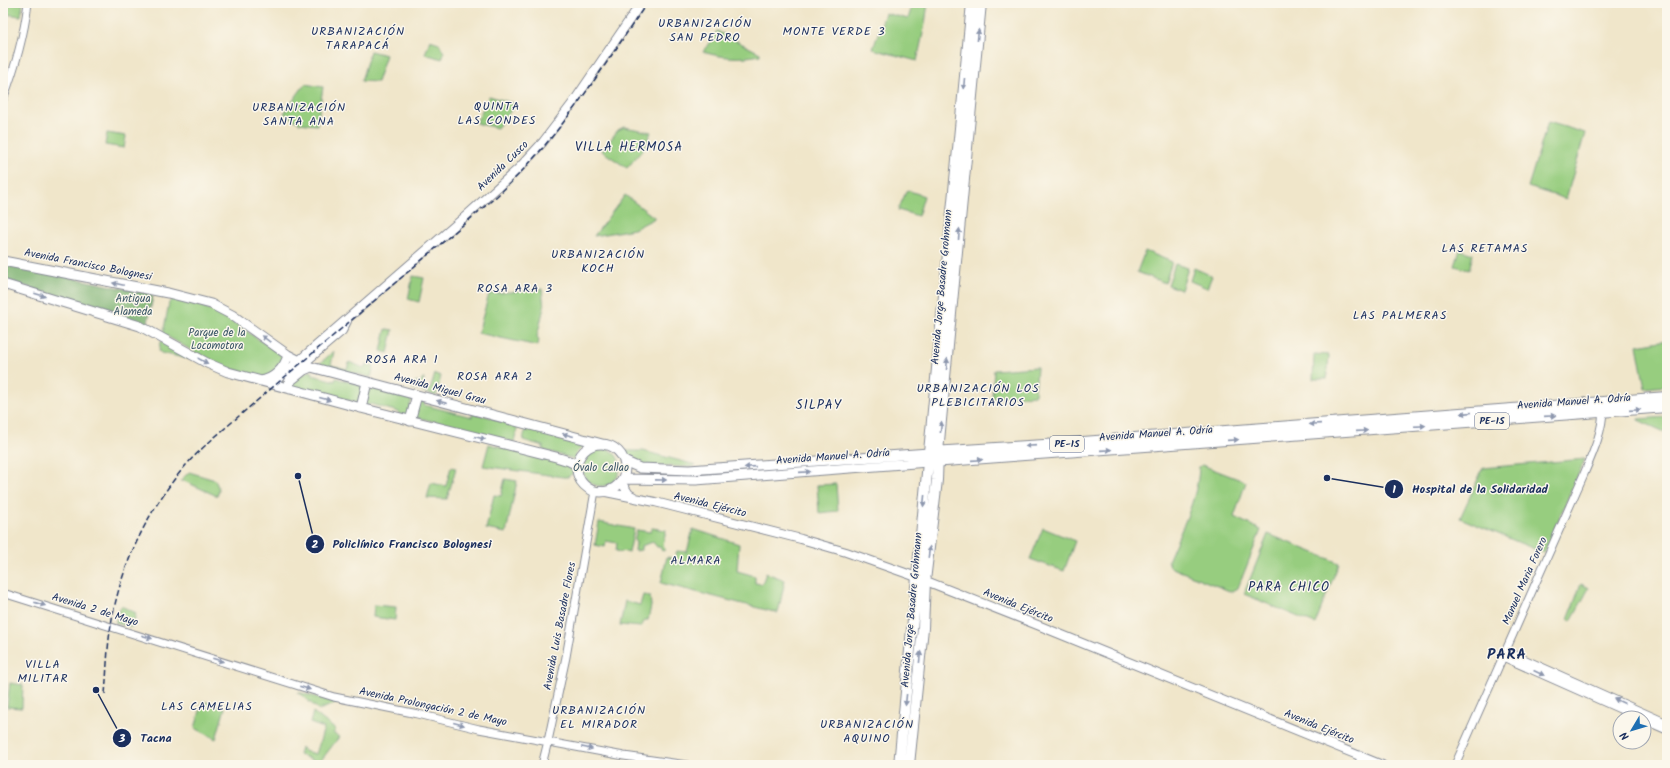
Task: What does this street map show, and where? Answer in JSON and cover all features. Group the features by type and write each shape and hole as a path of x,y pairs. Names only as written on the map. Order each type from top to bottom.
{"highway":[{"name":"Avenida Jorge Basadre Grohmann","path":"899,765 909,666 937,480 933,457 971,56 972,3"},
{"name":"Avenida Jorge Basadre Grohmann","path":"971,56 981,3"},
{"name":"Avenida Manuel A. Odría","path":"933,457 1603,407 1667,397"},
{"name":"Avenida Manuel A. Odría","path":"1603,407 1667,407"},
{"name":"Avenida Jorge Basadre Grohmann","path":"909,765 923,628 921,579"}],"main road":[{"name":"Avenida Cusco","path":"274,385 304,364 349,317 492,194 533,153 591,78 641,3"},
{"name":"Avenida Francisco Bolognesi","path":"3,261 168,293"},
{"path":"3,284 140,326 207,364 228,372 410,421 570,460 577,465"},
{"name":"Avenida Miguel Grau","path":"168,293 212,304 232,315 288,355 304,364 367,382 606,444"},
{"path":"260,381 268,379 284,367 288,355"},
{"path":"290,389 289,382 304,370 304,364"},
{"path":"361,408 367,382"},
{"path":"410,421 417,395"},
{"path":"596,444 606,444 617,450 624,461 624,472 621,480 613,489 598,491 590,489 582,482 578,473 577,465 582,454 588,448 596,444"},
{"name":"Avenida Manuel A. Odría","path":"621,480 668,480 716,474 933,457"},
{"name":"Avenida Manuel A. Odría","path":"624,461 629,465 640,468 683,470 716,474"},
{"name":"Avenida Ejército","path":"621,480 629,494 637,498"},
{"name":"Avenida Ejército","path":"598,491 637,498 801,539 846,552 921,579 1361,755 1382,765"}],"street":[{"path":"3,99 23,36 28,3"},
{"name":"Manuel Maria Forero","path":"1455,765 1584,474 1598,439 1603,407"},
{"name":"Avenida Luis Basadre Flores","path":"542,765 598,491"},
{"name":"Avenida 2 de Mayo","path":"3,593 180,648"},
{"name":"Avenida Prolongación 2 de Mayo","path":"180,648 334,697 418,714 479,729 624,756 687,765"},
{"path":"1504,654 1623,710"},
{"path":"1504,654 1667,723"},
{"path":"1652,723 1667,730"},
{"path":"1359,765 1361,755"}],"green space":[{"path":"7,3 23,3 21,16 5,14"},
{"path":"913,3 928,3 917,61 873,49 885,13 908,19"},
{"path":"717,31 760,53 760,55 732,57 718,56 703,52"},
{"path":"430,40 439,43 444,53 442,59 425,54"},
{"path":"370,51 386,55 377,82 361,81"},
{"path":"305,84 323,87 317,125 299,123 284,113"},
{"path":"489,96 516,104 497,128 476,123"},
{"path":"1548,122 1585,133 1566,199 1528,187"},
{"path":"624,127 651,132 645,147 627,168 602,151 618,130"},
{"path":"107,133 126,136 124,148 105,145"},
{"path":"907,190 924,196 918,216 898,210"},
{"path":"625,195 655,218 634,229 594,236"},
{"path":"1460,250 1473,254 1469,270 1455,266"},
{"path":"1145,251 1172,262 1165,283 1137,272"},
{"name":"Antigua Alameda","path":"3,264 151,294 153,296 148,323 145,325 3,279"},
{"path":"1175,264 1188,268 1181,290 1168,285"},
{"path":"1194,268 1212,276 1207,288 1190,281"},
{"path":"413,276 424,278 419,302 408,299"},
{"path":"542,289 544,307 537,337 539,339 538,346 478,333 489,294"},
{"name":"Parque de la Locomotora","path":"173,298 197,304 226,317 283,356 285,360 267,378 219,366 163,334 169,303"},
{"path":"386,329 393,330 388,353 381,351"},
{"path":"1667,340 1667,386 1645,388 1637,345"},
{"path":"162,341 191,358 161,353 159,351 160,343"},
{"path":"334,351 331,365 347,369 349,362 364,368 366,364 374,366 371,377 318,365"},
{"path":"1314,354 1329,355 1327,379 1313,379"},
{"path":"1037,367 1035,395 992,398 994,370"},
{"path":"309,371 313,372 312,375 335,381 336,378 361,385 364,388 359,403 293,387 291,382"},
{"path":"435,374 441,376 436,396 411,388 416,381 420,383 423,378 424,388 430,390"},
{"path":"371,387 411,398 407,416 399,415 399,412 370,404 367,407 365,403"},
{"path":"425,400 424,405 472,417 473,413 518,424 514,442 416,417 417,401"},
{"path":"1667,417 1667,433 1638,420 1638,419"},
{"path":"526,427 586,443 577,452 574,459 543,450 543,446 523,440"},
{"path":"489,444 569,465 573,473 568,477 563,477 483,466"},
{"name":"Óvalo Callao","path":"597,448 605,448 612,451 617,456 620,467 617,478 612,483 605,486 597,486 590,483 585,478 582,471 582,463 585,456 590,451"},
{"path":"626,451 643,451 696,465 690,467 640,465 625,457"},
{"path":"1585,459 1544,553 1460,518 1483,468"},
{"name":"PARA CHICO","path":"1202,465 1246,482 1234,517 1261,530 1238,588 1232,592 1170,567 1168,561 1192,503 1198,479 1199,467"},
{"path":"451,467 456,468 447,499 427,498 431,483 446,486"},
{"path":"189,472 215,480 219,489 217,496 184,481 180,481"},
{"path":"505,479 517,481 506,533 486,529 494,495 501,496"},
{"path":"836,484 838,511 819,513 817,485"},
{"path":"599,522 634,529 629,553 616,551 617,543 606,541 605,547 595,545"},
{"path":"652,528 666,530 663,545 665,550 662,551 660,547 657,547 653,542 641,546 641,550 635,551 636,543 634,540 637,530 650,532"},
{"path":"1043,528 1075,541 1064,571 1030,559"},
{"path":"693,529 739,544 737,571 755,576 755,583 762,584 766,573 785,580 778,613 661,583 667,557 675,559 677,551 687,552"},
{"path":"1268,534 1339,563 1315,624 1244,594"},
{"path":"1581,584 1589,588 1571,621 1568,619"},
{"path":"643,595 650,596 651,606 648,620 645,620 641,627 620,625 625,601 640,605"},
{"path":"374,605 396,607 395,620 373,617"},
{"path":"121,606 136,613 133,626 131,627 116,623"},
{"path":"10,683 23,685 22,708 7,707"},
{"path":"298,692 337,703 319,710"},
{"path":"203,701 225,708 216,739 195,728"},
{"path":"313,712 336,730 333,733 339,737 319,763 299,754 301,747 304,751 316,754 324,728 310,723"}],"railway":[{"path":"105,694 110,634 115,603 121,582 129,560 148,520 172,482 192,458 239,416 497,196 519,174 559,128 577,104 647,3"}],"place":[{"name":"Policlínico Francisco Bolognesi","path":"298,476"},
{"name":"Hospital de la Solidaridad","path":"1327,478"},
{"name":"Tacna","path":"96,690"}],"district":[{"name":"URBANIZACIÓN SAN PEDRO","path":"705,30"},
{"name":"MONTE VERDE 3","path":"834,31"},
{"name":"URBANIZACIÓN TARAPACÁ","path":"358,38"},
{"name":"QUINTA LAS CONDES","path":"497,113"},
{"name":"URBANIZACIÓN SANTA ANA","path":"299,114"},
{"name":"VILLA HERMOSA","path":"629,147"},
{"name":"LAS RETAMAS","path":"1485,248"},
{"name":"URBANIZACIÓN KOCH","path":"598,261"},
{"name":"ROSA ARA 3","path":"515,288"},
{"name":"LAS PALMERAS","path":"1400,315"},
{"name":"ROSA ARA 1","path":"402,359"},
{"name":"ROSA ARA 2","path":"495,376"},
{"name":"URBANIZACIÓN LOS PLEBICITARIOS","path":"978,395"},
{"name":"SILPAY","path":"819,405"},
{"name":"ALMARA","path":"696,560"},
{"name":"PARA CHICO","path":"1289,587"},
{"name":"PARA","path":"1507,655"},
{"name":"VILLA MILITAR","path":"43,671"},
{"name":"LAS CAMELIAS","path":"207,706"},
{"name":"URBANIZACIÓN EL MIRADOR","path":"599,717"},
{"name":"URBANIZACIÓN AQUINO","path":"867,731"}]}
